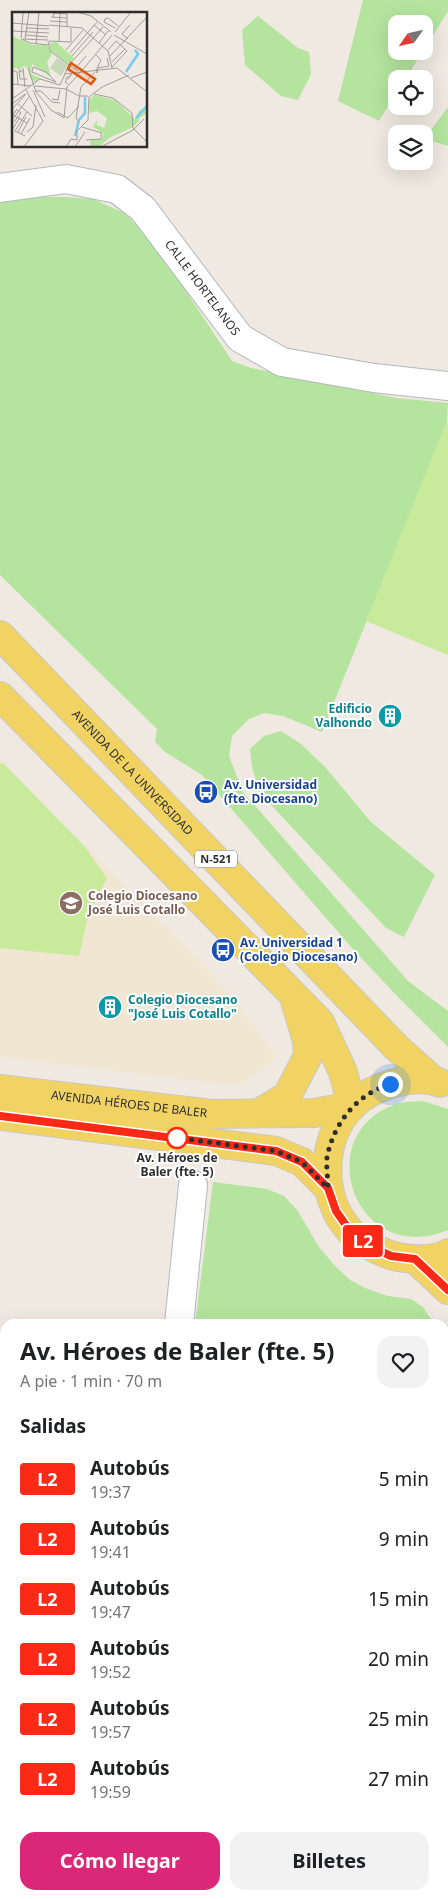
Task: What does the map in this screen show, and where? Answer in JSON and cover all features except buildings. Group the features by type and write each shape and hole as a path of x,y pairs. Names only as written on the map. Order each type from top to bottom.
{"main road":[{"name":"AVENIDA DE LA UNIVERSIDAD","path":"0,635 397,1048 441,1084"},
{"name":"N-521","path":"0,696 320,1022 343,1072 352,1106"},
{"path":"260,1113 287,1096 308,1056 307,1041 292,993"},
{"path":"441,1084 404,1080 376,1089 352,1106 335,1130 327,1158 328,1188 336,1211 350,1231 369,1246 391,1256 415,1259 448,1253"},
{"name":"AVENIDA HÉROES DE BALER","path":"0,1089 212,1114 314,1113 352,1106"},
{"path":"0,1116 276,1151 302,1162 328,1188"},
{"path":"415,1259 448,1290"}],"street":[{"name":"CALLE HORTELANOS","path":"0,188 66,179 117,189 143,209 240,338 282,362 374,378 448,386"},
{"path":"180,1319 193,1185"}],"shaded area":[{"name":"Colegio Diocesano José Luis Cotallo","path":"0,760 198,960 237,1003 277,1058 238,1086 0,1057"}],"green space":[{"path":"363,0 448,0 448,11 433,35 433,15 388,15 388,60 417,60 411,70 388,70 388,106 379,121 338,101"},
{"path":"258,16 298,48 309,52 311,74 298,100 281,96 245,65 242,30"},
{"path":"448,107 448,146 433,142 433,127"},
{"path":"34,197 93,199 124,213 141,229 168,264 232,361 251,368 396,398 448,403 447,421 322,732 283,716 264,713 249,719 232,736 229,756 243,792 408,981 448,1011 448,1047 352,948 202,775 165,752 155,742 157,729 0,575 0,201"},
{"path":"448,422 448,655 366,621"},
{"path":"281,731 301,744 326,768 371,822 435,875 404,937 386,928 260,793 252,767 250,749 264,736"},
{"path":"0,763 4,764 84,846 107,878 88,916 79,956 0,948"},
{"path":"423,1101 448,1109 448,1230 415,1237 387,1230 366,1214 354,1191 349,1165 355,1139 372,1118 400,1103"},
{"path":"213,1182 267,1189 284,1196 297,1210 319,1247 350,1280 365,1288 388,1296 411,1299 423,1307 431,1319 196,1319"}],"bus line":[{"name":"L2","path":"0,1116 276,1151 302,1162 328,1188 336,1211 350,1231 369,1246 391,1256 415,1259 448,1290"}],"place":[{"name":"Edificio Valhondo","path":"390,716"},
{"name":"Av. Universidad (fte. Diocesano)","path":"206,792"},
{"name":"Colegio Diocesano José Luis Cotallo","path":"71,903"},
{"name":"Av. Universidad 1 (Colegio Diocesano)","path":"223,950"},
{"name":"Colegio Diocesano \"José Luis Cotallo\"","path":"110,1007"},
{"name":"Av. Héroes de Baler (fte. 5)","path":"177,1138"}],"route":[{"path":"177,1138 171,1137 276,1151 302,1162 328,1188 327,1158 335,1130 352,1106 376,1089 390,1084"}]}
